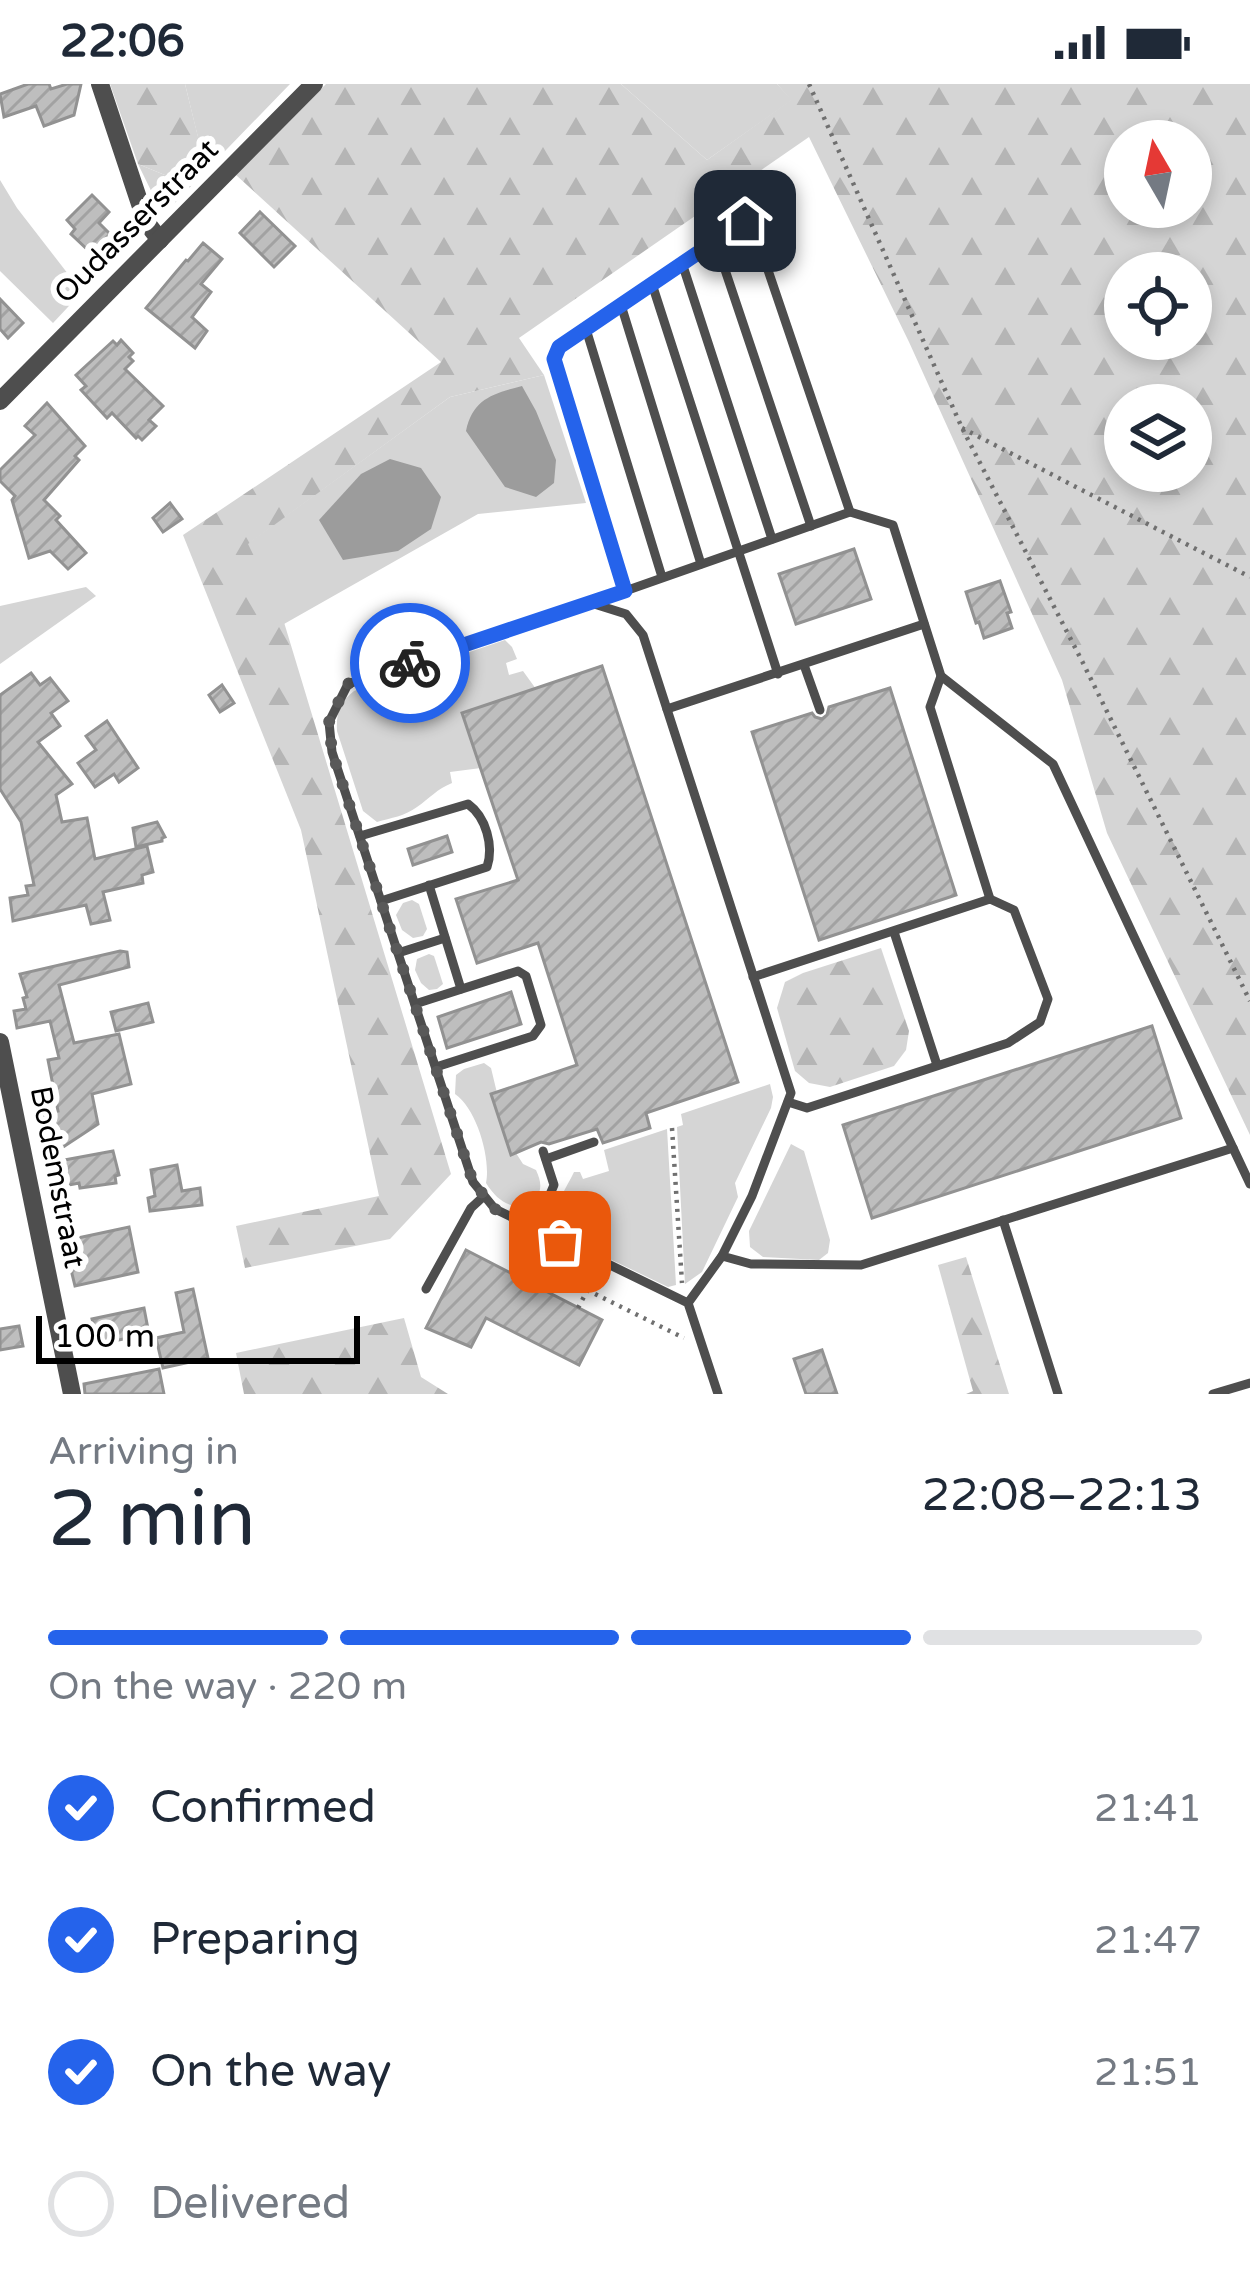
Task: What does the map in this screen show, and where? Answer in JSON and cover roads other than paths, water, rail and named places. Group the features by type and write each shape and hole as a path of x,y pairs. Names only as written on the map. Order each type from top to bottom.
{"street":[{"path":"100,84 146,222 160,239"},
{"name":"Oudasserstraat","path":"0,401 314,84"},
{"name":"Bodemstraat","path":"0,1042 72,1394"}],"lane":[{"path":"625,591 554,359 559,347 745,221 753,226 850,512"},
{"path":"715,240 811,526"},
{"path":"682,263 772,539"},
{"path":"652,284 778,674"},
{"path":"621,304 701,564"},
{"path":"586,329 662,578"},
{"path":"718,1394 686,1302 495,1209 473,1182 332,752 329,722 347,684 850,512 893,525 941,676 1053,764 1250,1184"},
{"path":"591,603 626,614 643,635 791,1093 752,1196 722,1256 686,1302"},
{"path":"667,709 924,624"},
{"path":"804,665 820,710"},
{"path":"941,676 931,707 990,899"},
{"path":"360,836 468,804 478,811 492,851 487,867 381,901"},
{"path":"429,885 461,989"},
{"path":"753,976 990,899 1014,910 1048,999 1040,1022 1008,1043 807,1108 788,1102"},
{"path":"894,932 937,1065"},
{"path":"398,953 445,938"},
{"path":"415,1004 518,971 526,976 541,1025 533,1036 436,1067"},
{"path":"535,1229 554,1185 545,1155 594,1142"},
{"path":"722,1256 751,1264 861,1265 1233,1148"},
{"path":"426,1289 471,1208 484,1196"},
{"path":"1003,1220 1058,1394"},
{"path":"1213,1394 1250,1383"}]}
